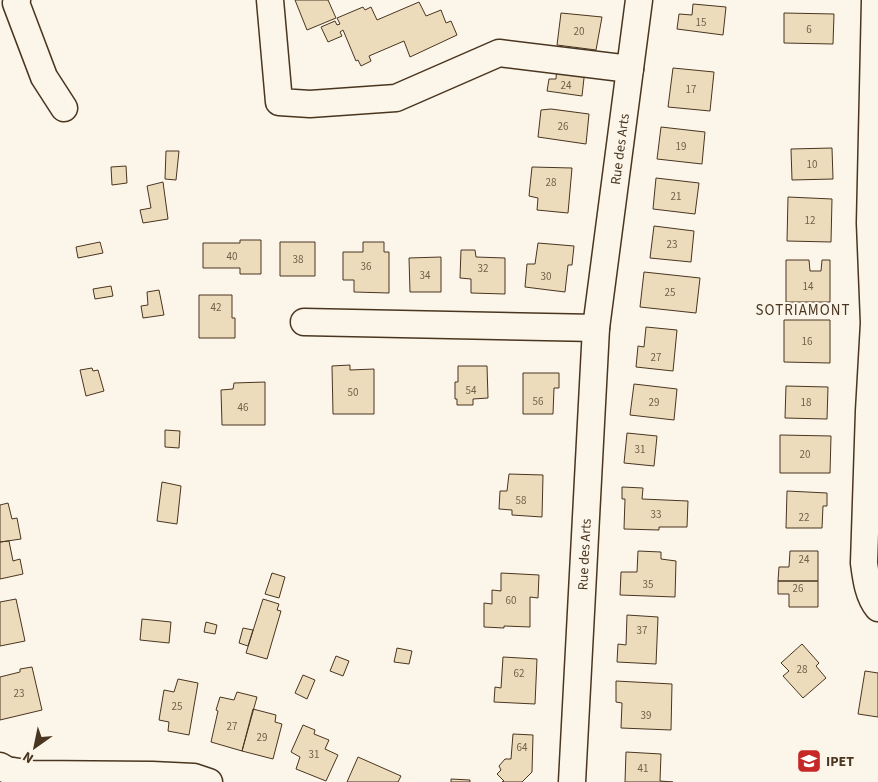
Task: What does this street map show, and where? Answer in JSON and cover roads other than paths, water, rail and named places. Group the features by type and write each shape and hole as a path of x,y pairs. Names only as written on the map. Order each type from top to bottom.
{"street":[{"path":"17,0 16,3 44,77 64,108"},
{"path":"270,0 279,102 310,104 396,98 499,53 630,69"},
{"name":"Rue des Arts","path":"572,782 596,328 639,0"},
{"path":"875,0 870,223 876,323 869,411 864,563 868,585 874,603 878,608"},
{"path":"304,322 596,328"},
{"path":"0,766 7,770 32,774 194,776 209,782"}],"place":[{"name":"IPET","path":"809,761"}],"district":[{"name":"SOTRIAMONT","path":"803,310"}]}
